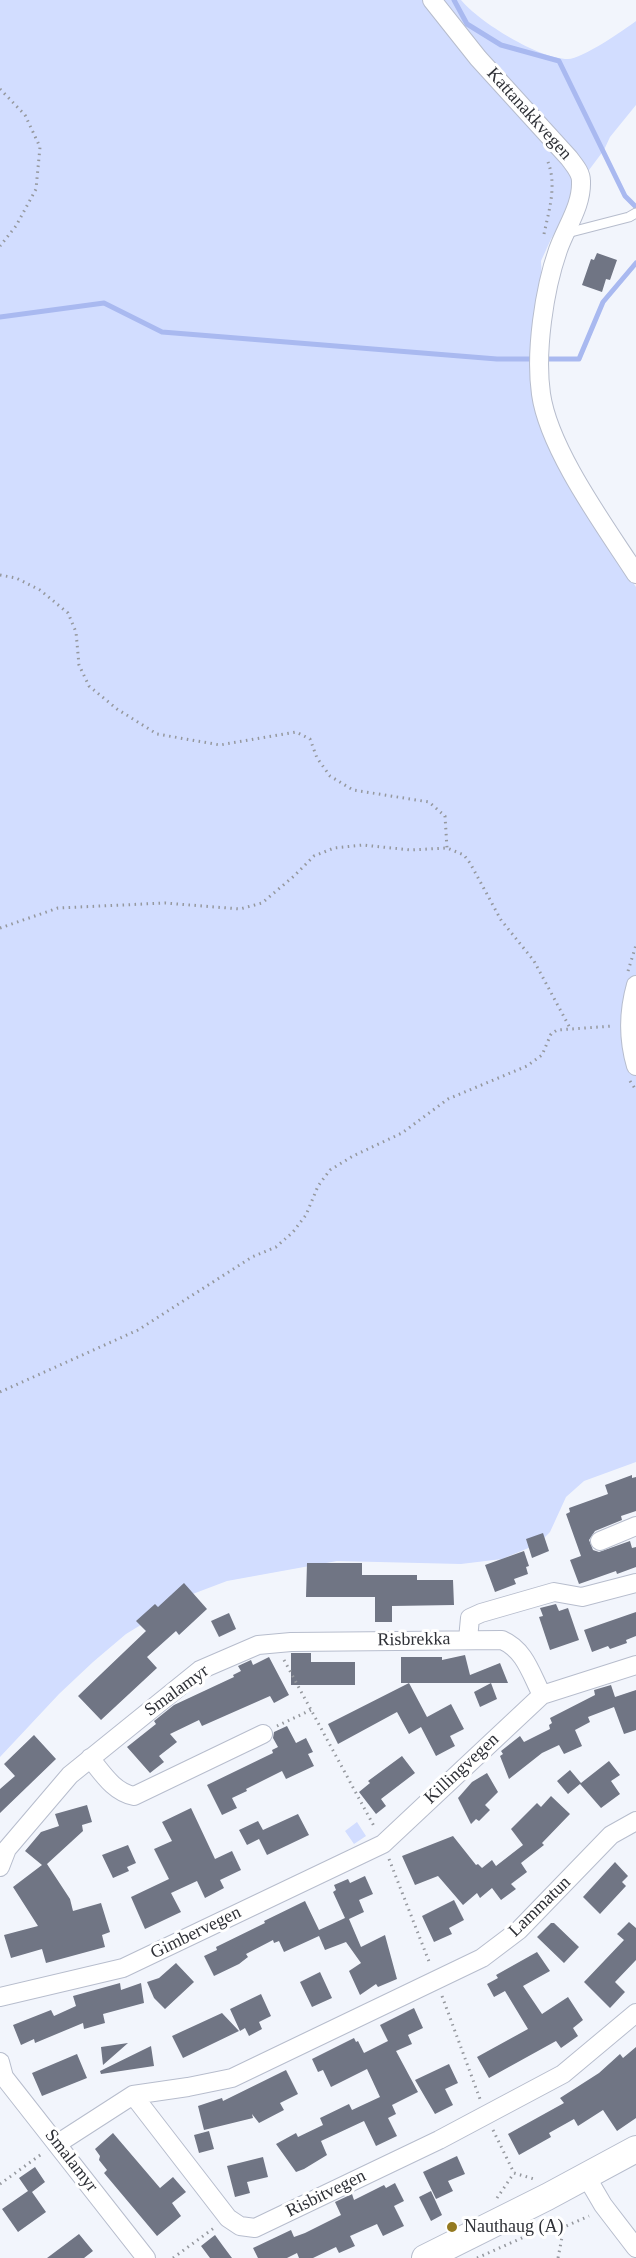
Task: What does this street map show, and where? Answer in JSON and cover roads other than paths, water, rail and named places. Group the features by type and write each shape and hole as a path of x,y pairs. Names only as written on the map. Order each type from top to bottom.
{"main road":[{"path":"425,2258 636,2150"}],"street":[{"name":"Kattanakkvegen","path":"432,0 478,58 562,149 580,174 578,201 558,250 543,317 539,348 541,396 554,437 578,482 636,574"},
{"path":"636,985 629,1034 636,1066"},
{"path":"600,1541 636,1526"},
{"name":"Risbrekka","path":"275,1643 468,1639 470,1618 481,1613 554,1592 582,1597 636,1583"},
{"path":"468,1639 502,1640 514,1645 522,1654 542,1695"},
{"name":"Smalamyr","path":"0,1867 7,1849 70,1775 90,1758 200,1670 258,1645 275,1643"},
{"name":"Killingvegen","path":"383,1844 542,1695 636,1665"},
{"path":"90,1758 112,1784 124,1794 134,1796 263,1734"},
{"name":"Lammatun","path":"133,2095 232,2078 482,1958 519,1930 611,1835 636,1821"},
{"name":"Gimbervegen","path":"0,1997 123,1968 383,1844"},
{"name":"Risbitvegen","path":"133,2095 228,2218 240,2226 255,2228 486,2116 563,2074 636,2013"},
{"name":"Smalamyr","path":"1,2072 51,2148 146,2258"},
{"path":"51,2148 133,2095"},
{"path":"586,2176 603,2205 636,2248"}],"lane":[{"path":"565,234 629,217 636,213"}],"waterway":[{"path":"454,0 467,24 501,45 559,61 625,196 636,207"},
{"path":"0,317 104,303 162,332 497,359 579,359 603,302 636,263"}],"place":[{"name":"Nauthaug (A)","path":"452,2227"}]}
